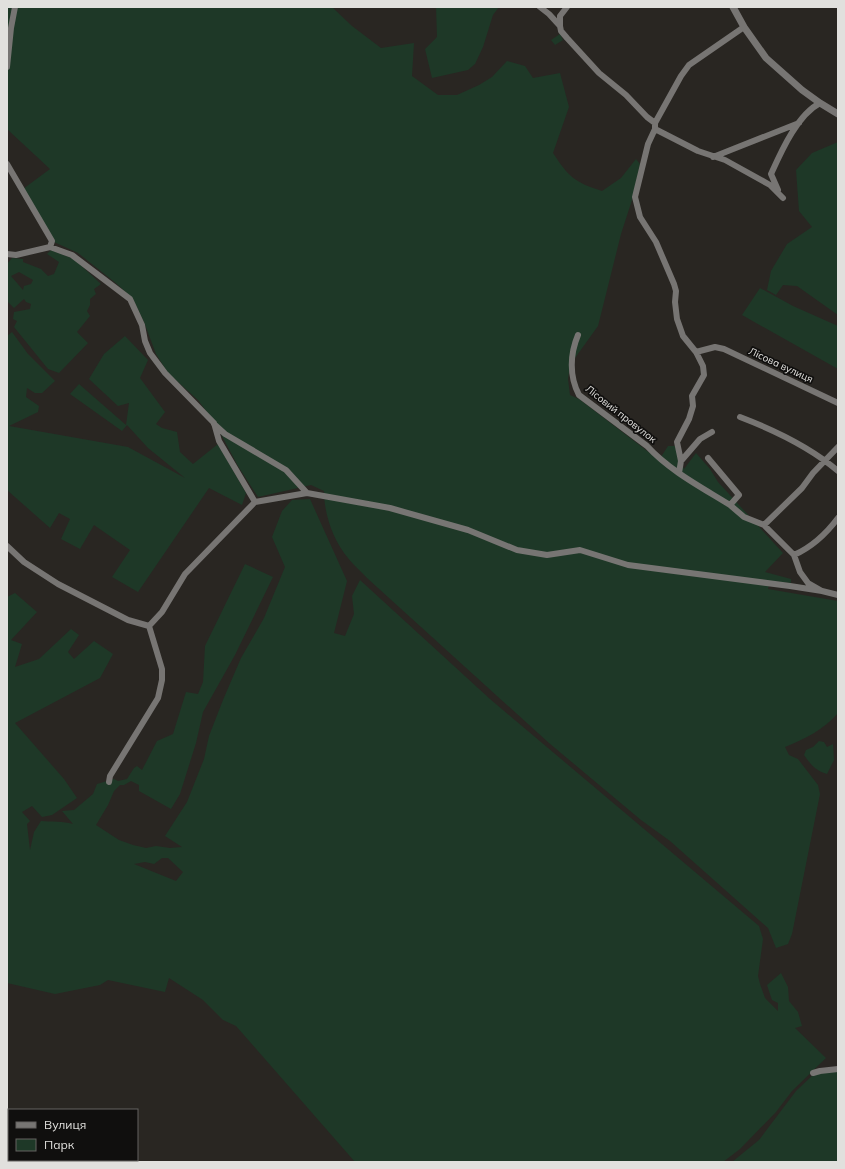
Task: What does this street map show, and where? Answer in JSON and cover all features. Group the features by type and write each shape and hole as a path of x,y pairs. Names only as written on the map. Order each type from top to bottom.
{"street":[{"path":"7,67 15,7"},
{"path":"540,7 560,26"},
{"path":"567,7 560,16 561,31 599,73 626,95 655,126 698,151 724,160 770,184 783,198"},
{"path":"735,9 744,27 766,58 802,90 838,114"},
{"path":"679,473 681,461 677,442 689,419 693,406 692,396 704,375 703,366 696,352 683,336 677,319 675,302 676,291 674,284 656,242 640,217 635,197 648,144 655,126 681,76 689,65 744,27"},
{"path":"778,192 771,174 786,143 799,123 815,106 820,103"},
{"path":"713,157 799,123"},
{"path":"7,164 52,241 50,247"},
{"path":"7,254 16,255 50,247 72,255 130,299 142,326 145,341 150,353 165,373 225,434 286,470 307,493"},
{"name":"Лісовий провулок","path":"578,335 573,349 572,365 574,386 579,395 647,446 656,456 694,484 730,505"},
{"name":"Лісова вулиця","path":"696,352 714,348 724,349 838,404"},
{"path":"740,417 789,440 825,461 838,471"},
{"path":"214,423 219,441 234,463 255,502"},
{"path":"681,461 700,439 712,432"},
{"path":"764,525 802,488 838,447"},
{"path":"708,458 739,495 730,505 744,517 764,525 794,556 800,572 808,583 822,591"},
{"path":"149,626 162,612 185,574 255,502 307,493 390,508 468,530 517,550 547,555 580,550 628,565 790,586 838,595"},
{"path":"794,556 828,532 838,518"},
{"path":"7,546 24,562 58,584 128,620 149,626"},
{"path":"109,782 110,776 158,698 162,680 162,669 149,626"},
{"path":"813,1073 838,1069"}],"green space":[{"path":"7,7 332,7 352,26 381,48 414,43 412,76 438,95 457,95 479,85 492,77 507,61 525,66 533,78 560,73 569,107 553,153 563,168 573,178 585,185 602,191 621,178 636,159 640,164 632,200 621,234 598,326 570,365 568,379 570,395 579,399 659,460 668,446 675,446 684,469 696,453 710,469 718,482 783,553 765,572 791,579 791,583 770,581 768,589 838,601 838,713 820,729 785,747 789,755 798,759 818,785 820,794 792,934 788,944 776,948 768,928 670,841 641,820 549,743 367,578 348,558 334,535 328,518 324,500 324,491 311,485 258,497 238,466 215,423 198,400 168,373 156,354 144,322 133,299 117,284 78,253 54,242 23,189 50,169 7,129"},
{"path":"436,7 499,7 493,15 483,47 475,64 468,70 432,78 425,49 437,37"},
{"path":"560,34 563,40 555,45 551,40"},
{"path":"838,142 838,315 797,286 783,285 776,295 767,290 771,271 787,244 812,227 799,211 796,170 812,153"},
{"path":"51,250 74,259 101,284 94,289 96,294 90,299 90,305 87,311 90,316 77,332 88,343 59,373 48,369 14,327 17,321 13,319 14,312 30,309 31,304 26,302 24,299 14,308 7,301 7,264 12,258 23,259 23,262 41,269 48,276 54,274 59,262 47,254","holes":["19,272 33,280 31,284 24,286 23,290 11,276"]},
{"path":"760,288 793,306 838,326 838,369 742,315"},
{"path":"12,332 28,354 55,381 42,393 35,393 27,388 26,397 39,406 38,412 9,426 128,447 185,478 148,448 127,425 122,431 70,394 79,384 126,425 129,403 118,406 89,379 104,354 125,336 148,360 140,378 165,412 156,424 162,428 177,432 180,452 193,464 218,444 246,493 242,505 209,488 138,592 112,577 130,550 94,525 80,549 61,539 70,519 59,513 50,528 7,490 7,336"},
{"path":"310,499 347,581 334,633 345,636 354,614 352,596 360,580 490,699 759,926 763,939 758,976 765,998 778,1011 778,1003 772,1000 767,985 781,973 788,987 789,1001 798,1012 802,1026 795,1028 826,1058 792,1091 776,1112 740,1149 723,1162 355,1162 236,1026 223,1020 203,1000 169,978 165,992 108,980 100,985 55,994 7,983 7,597 15,593 37,612 11,640 22,644 15,667 39,659 71,629 79,635 68,652 74,659 94,641 113,654 100,678 15,723 64,779 77,798 52,815 42,817 32,806 22,812 30,821 27,824 30,850 34,832 41,821 73,824 62,811 74,810 93,794 97,784 114,779 118,781 127,779 137,766 142,770 157,741 173,734 186,692 198,694 203,682 205,646 245,564 273,577 235,655 203,712 196,743 180,794 171,809 139,791 139,785 131,781 124,785 120,785 114,791 108,805 96,825 119,840 133,845 146,848 156,846 170,848 182,847 165,836 187,802 204,759 209,736 223,700 241,658 264,618 285,567 272,537 282,511 292,500","holes":["162,858 168,858 183,872 176,881 134,864 145,862 154,864"]},
{"path":"819,741 824,742 827,747 833,744 834,760 827,774 814,767 804,755 806,750 813,747"},
{"path":"838,1071 838,1162 732,1162 759,1140 796,1091 814,1074"}]}
